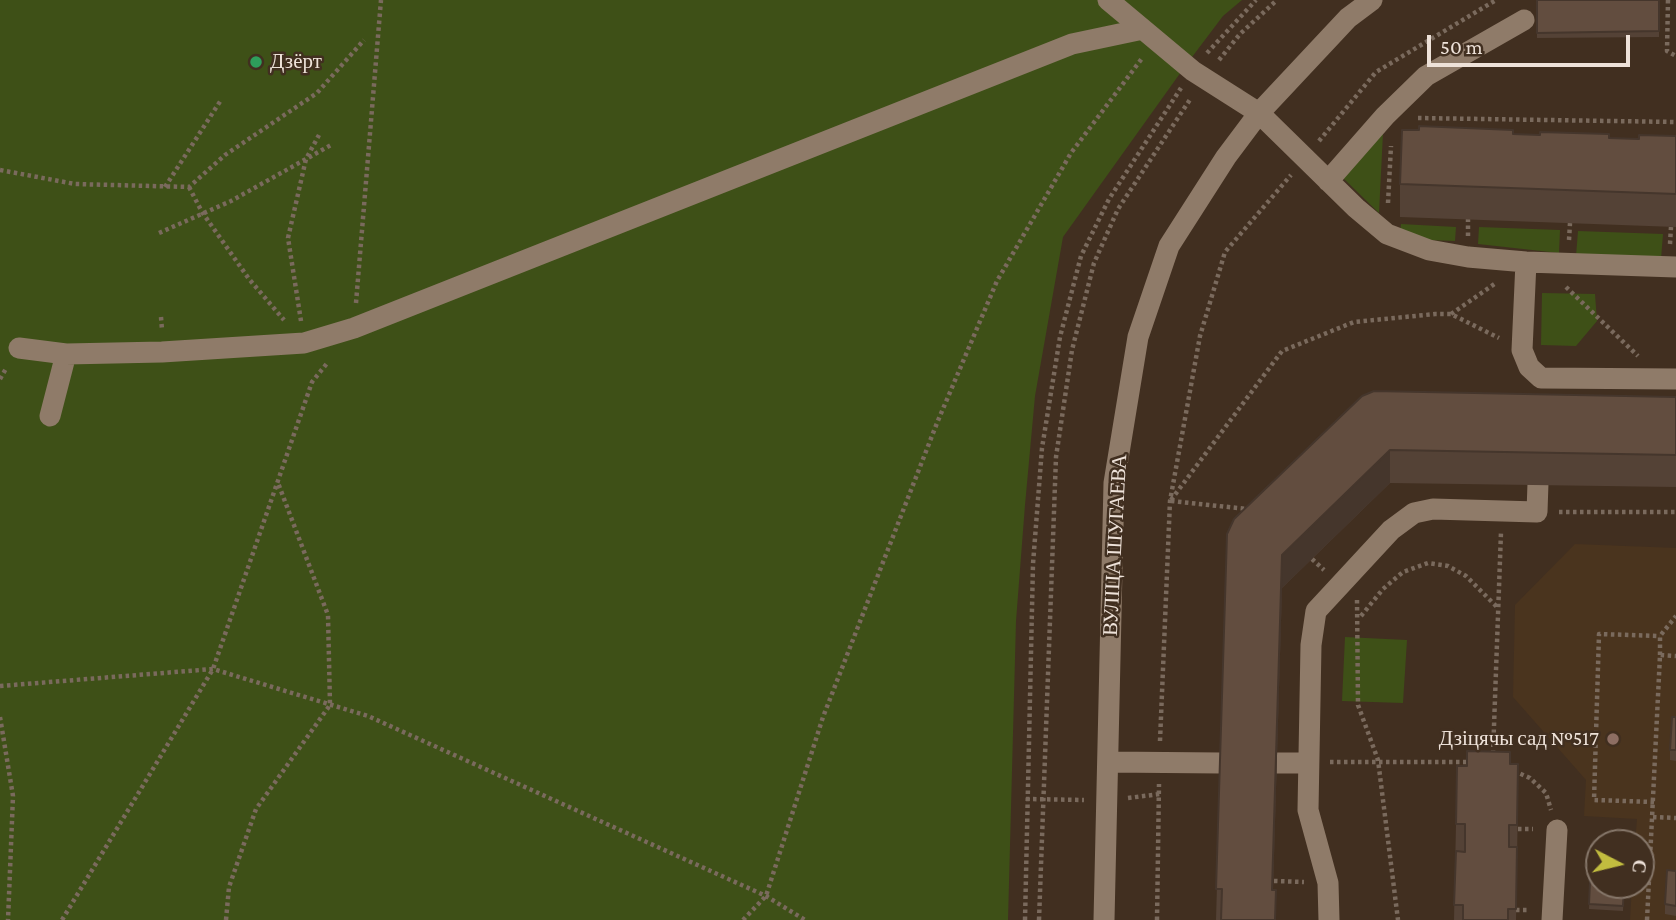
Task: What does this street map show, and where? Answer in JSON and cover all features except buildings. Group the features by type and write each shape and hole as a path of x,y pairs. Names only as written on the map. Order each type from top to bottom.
{"street":[{"path":"1108,0 1193,71 1259,113 1387,234 1429,250 1533,262 1676,267"},
{"name":"ВУЛІЦА ШУГАЕВА","path":"1104,920 1114,483 1138,337 1169,246 1226,157 1259,113 1348,18 1372,0"},
{"path":"1328,181 1385,116 1426,76 1524,20"},
{"path":"19,348 66,354 162,352 304,342 354,328 1072,44 1149,34"},
{"path":"1533,262 1522,350 1541,387 1668,378"},
{"path":"50,416 66,354"},
{"path":"1329,920 1328,883 1308,810 1311,645 1316,611 1391,530 1414,513 1433,509 1537,512 1538,483"},
{"path":"1108,762 1221,763"},
{"path":"1277,763 1308,763"},
{"path":"1552,920 1557,830"}],"path":[{"path":"354,328 381,0"},
{"path":"1025,920 1033,565 1042,448 1060,337 1081,256 1109,199 1193,71 1227,29 1256,0"},
{"path":"1157,920 1159,762 1170,500 1200,336 1225,252 1376,72 1496,0"},
{"path":"1668,0 1667,51 1676,56"},
{"path":"743,920 766,896 823,717 937,423 997,281 1070,153 1149,34"},
{"path":"0,170 75,184 189,187 225,155 317,93 365,40"},
{"path":"165,187 221,100"},
{"path":"1407,118 1676,122"},
{"path":"312,382 288,238 306,159 319,135"},
{"path":"1387,234 1393,138"},
{"path":"159,233 231,201 331,145"},
{"path":"189,187 202,212 249,279 304,342"},
{"path":"1170,500 1282,351 1354,322 1451,314 1533,262 1668,378"},
{"path":"1451,314 1522,350"},
{"path":"62,920 213,669 312,382 329,360"},
{"path":"226,920 229,887 256,809 330,705 328,615 278,482"},
{"path":"1170,500 1247,509"},
{"path":"1493,762 1502,510"},
{"path":"1537,512 1676,512"},
{"path":"1360,618 1383,589 1403,572 1428,564 1448,566 1466,576 1498,608"},
{"path":"1353,568 1360,618 1358,705 1378,760 1398,920"},
{"path":"1647,920 1660,636 1676,616"},
{"path":"1654,802 1594,800 1599,648 1600,634 1660,636"},
{"path":"1660,655 1676,656"},
{"path":"0,686 213,669 368,716 766,896 805,920"},
{"path":"0,717 13,796 8,920"},
{"path":"1308,763 1378,760 1480,762"},
{"path":"1505,767 1530,778 1546,793 1557,830"},
{"path":"1653,817 1676,818"}],"shaded area":[{"name":"Дзіцячы сад №517","path":"1575,544 1676,548 1676,920 1630,920 1631,899 1655,899 1655,829 1636,829 1637,819 1584,816 1586,780 1513,697 1515,605"}],"green space":[{"path":"0,0 1242,0 1223,16 1063,237 1035,396 1025,505 1016,621 1008,920 0,920"},
{"path":"1383,133 1379,213 1342,177"},
{"path":"1401,224 1456,227 1455,241 1428,240 1400,233"},
{"path":"1479,227 1560,230 1559,253 1478,244"},
{"path":"1578,231 1663,234 1661,259 1576,256"},
{"path":"1542,293 1595,294 1597,321 1576,346 1541,345"},
{"path":"1345,637 1407,640 1403,703 1342,701"}],"place":[{"name":"Дзёрт","path":"256,62"},
{"name":"Дзіцячы сад №517","path":"1613,739"}]}
